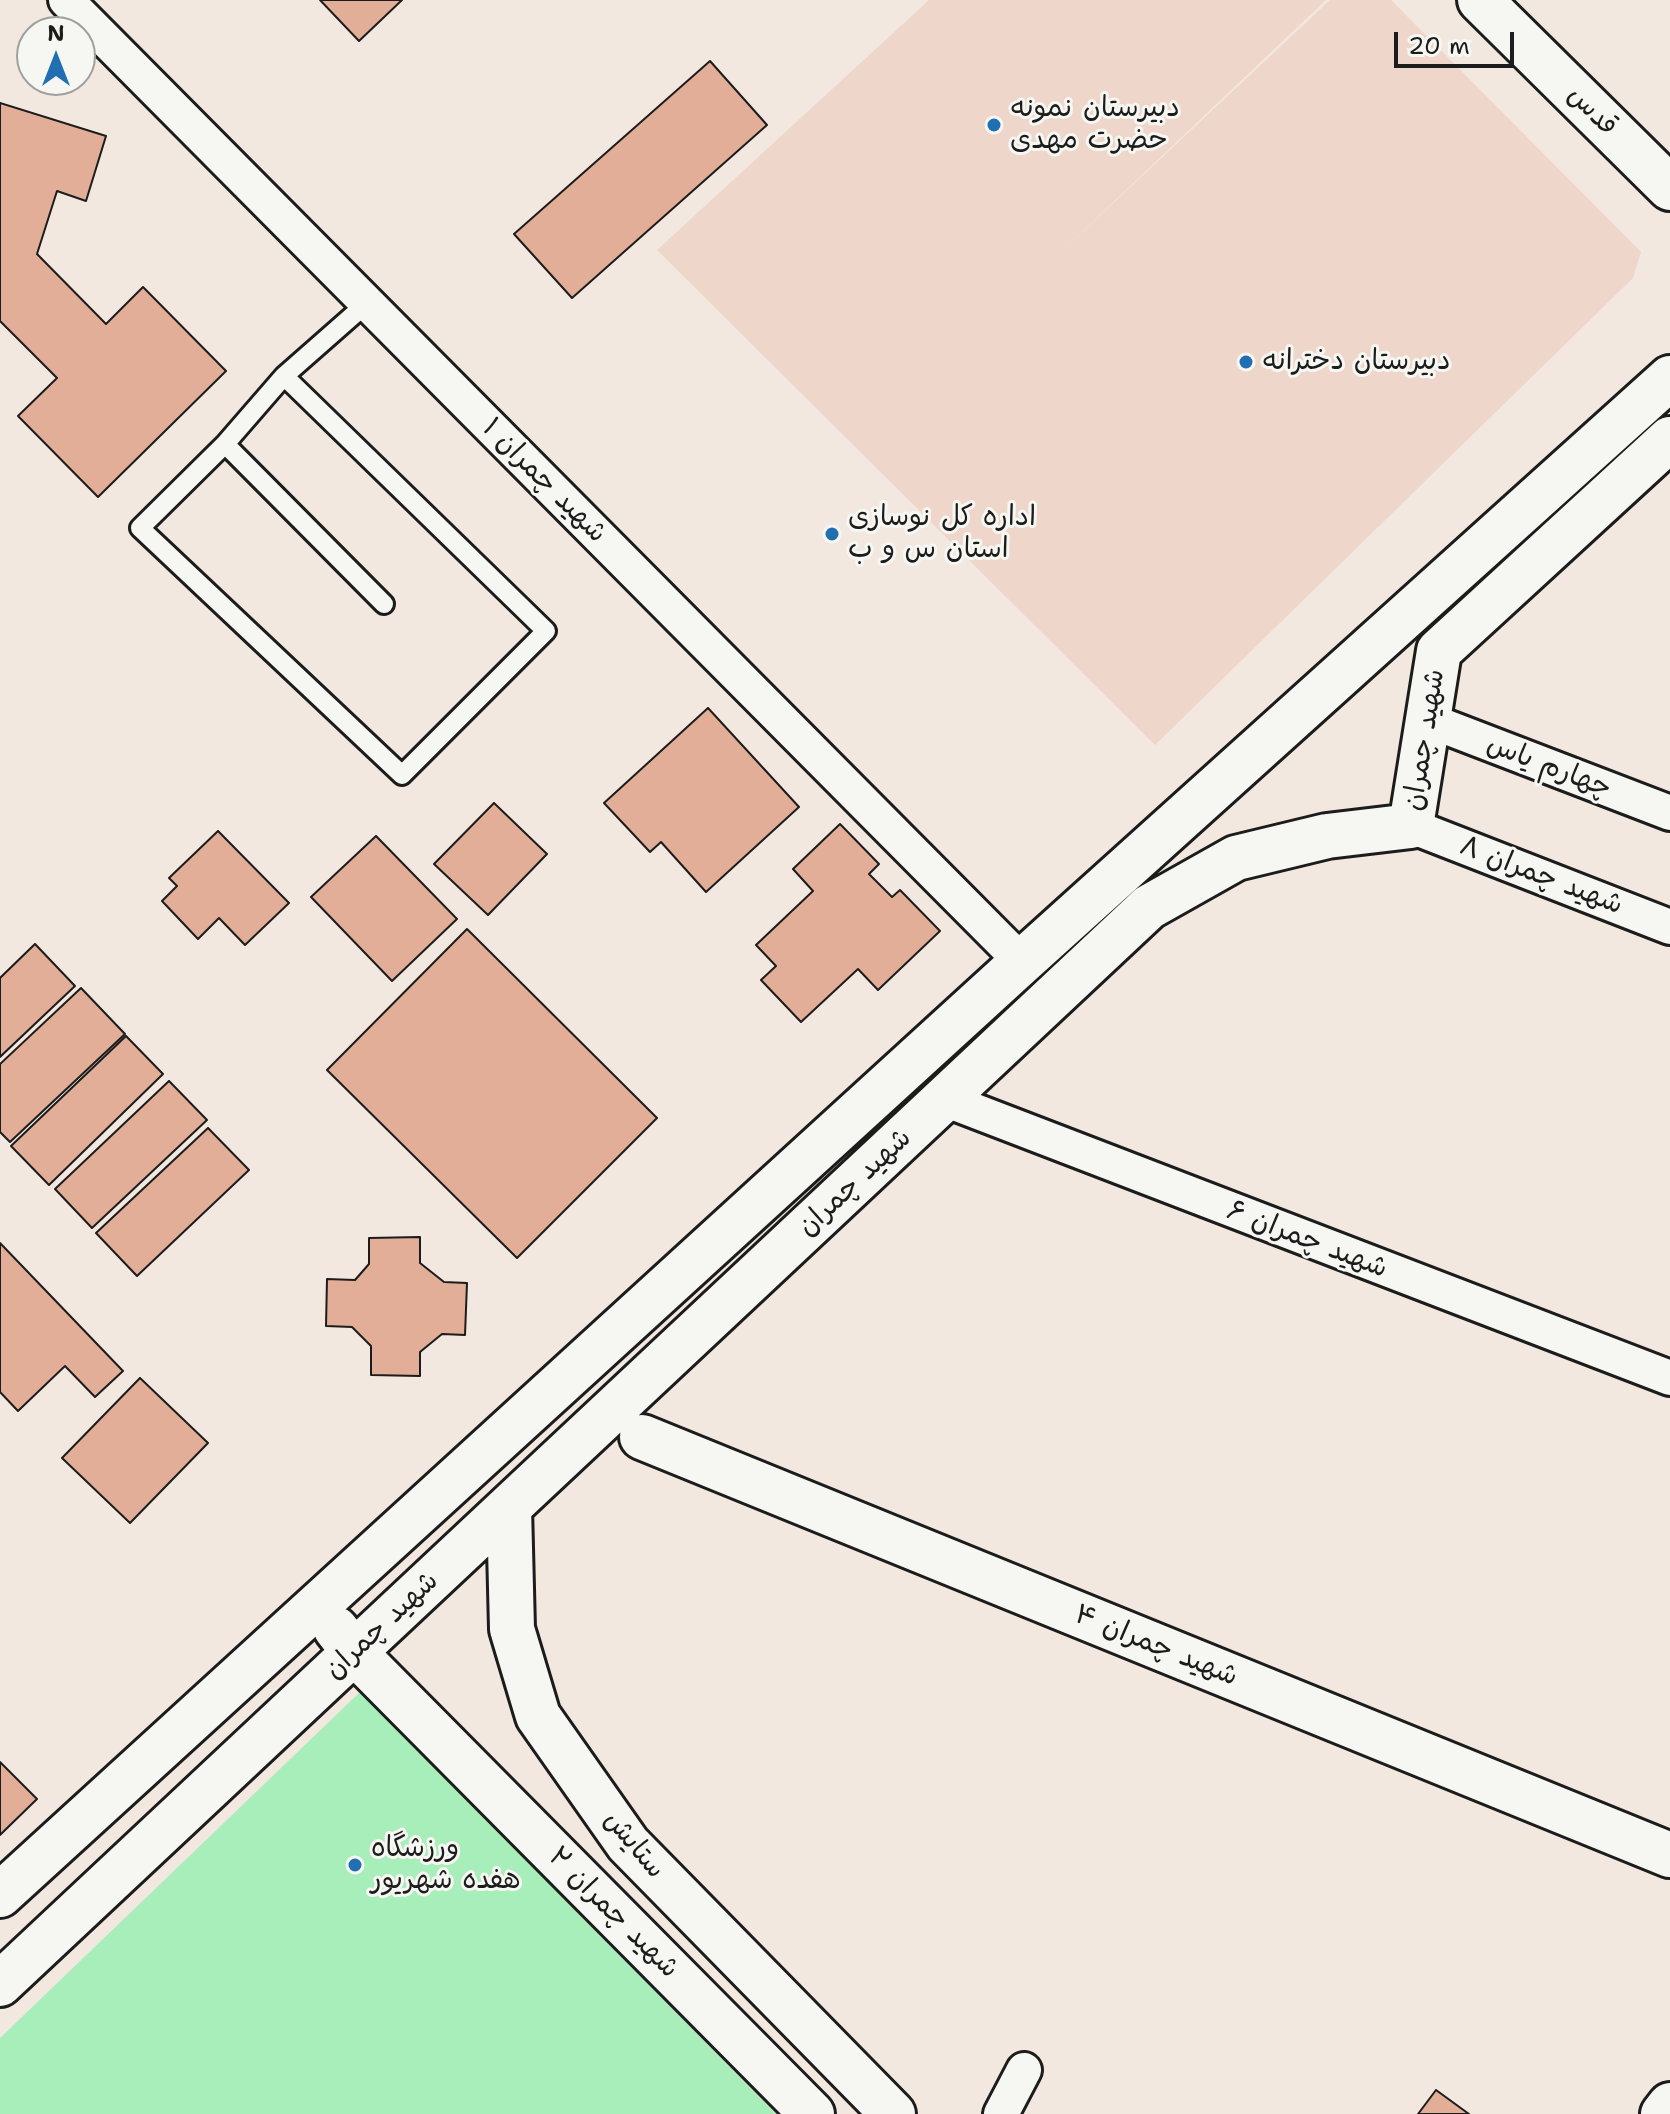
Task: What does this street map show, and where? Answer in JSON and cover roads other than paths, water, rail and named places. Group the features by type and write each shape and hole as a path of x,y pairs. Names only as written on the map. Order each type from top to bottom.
{"street":[{"name":"شهید چمران ۱","path":"66,0 1022,962"},
{"name":"قدس","path":"1480,0 1670,188"},
{"name":"شهید چمران","path":"0,1895 1022,962 1670,378"},
{"name":"شهید چمران","path":"0,1984 1149,907 1236,858 1327,836 1411,826 1439,651 1670,439"},
{"name":"چهارم یاس","path":"1428,720 1670,813"},
{"name":"شهید چمران ۸","path":"1411,826 1670,927"},
{"name":"شهید چمران ۶","path":"944,1099 1670,1378"},
{"name":"شهید چمران ۴","path":"642,1437 1670,1855"},
{"name":"ستایش","path":"509,1507 512,1629 538,1716 628,1844 893,2114"},
{"name":"شهید چمران ۲","path":"318,1605 354,1652 812,2114"},
{"path":"1001,2114 1024,2070"},
{"path":"1663,2114 1670,2105"}],"lane":[{"path":"284,376 546,631 402,775 140,528 225,444 284,376 367,303"},
{"path":"225,444 384,604"}],"place":[{"name":"دبیرستان نمونه حضرت مهدی","path":"994,125"},
{"name":"دبیرستان دخترانه","path":"1246,362"},
{"name":"اداره کل نوسازی استان س و ب","path":"832,534"},
{"name":"ورزشگاه هفده شهریور","path":"355,1865"}]}
